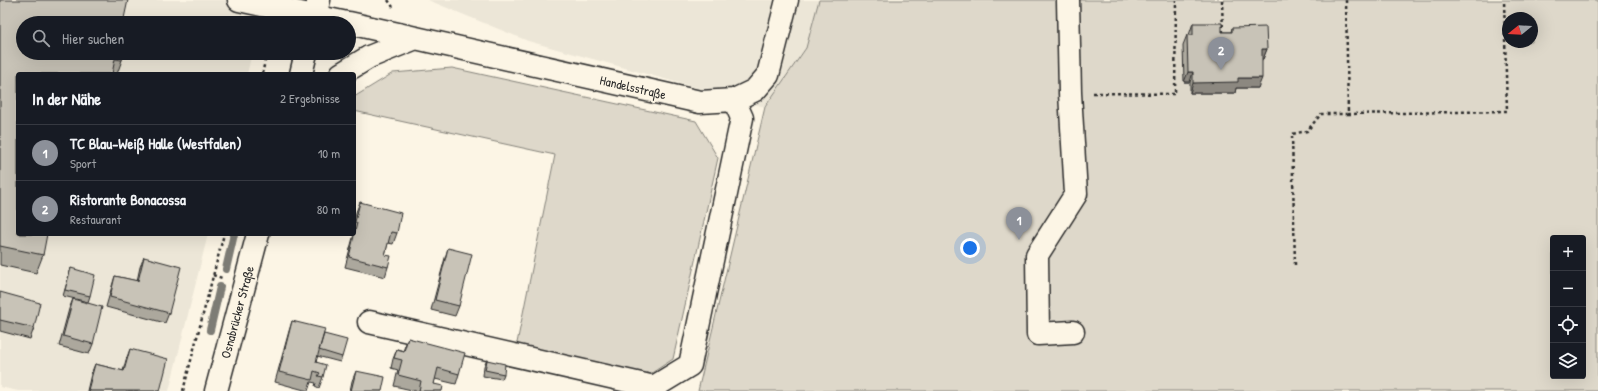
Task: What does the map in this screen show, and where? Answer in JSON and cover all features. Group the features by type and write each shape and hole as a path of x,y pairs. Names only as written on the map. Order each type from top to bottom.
{"street":[{"name":"Handelsstraße","path":"239,0 316,13 326,16"},
{"name":"Handelsstraße","path":"356,25 700,102 734,100 755,90 768,75 787,0"},
{"path":"1068,0 1070,93 1076,194 1037,255 1038,334 1073,332"},
{"path":"344,72 369,57 416,38"},
{"path":"301,72 304,60"},
{"path":"369,322 654,387 690,365 742,118 734,100"},
{"name":"Osnabrücker Straße","path":"216,391 257,236"}],"path":[{"path":"1070,93 1175,94 1176,0"},
{"path":"1222,0 1223,42"},
{"path":"1346,0 1348,114"},
{"path":"1295,266 1292,134 1307,131 1321,114 1507,111 1504,0"},
{"path":"262,72 265,60"},
{"path":"183,391 223,236"}],"shaded area":[{"path":"0,0 266,0 262,16 16,16 16,60 250,60 247,72 16,72 16,236 208,236 169,391 18,391 0,387"},
{"path":"428,0 819,0 806,48 765,107 528,41"},
{"path":"819,0 1598,0 1598,391 698,391 765,107 806,48"},
{"path":"452,68 696,121 718,158 673,359 644,378 516,348 555,155 356,111 356,96 393,73"}],"building":[{"path":"0,0 128,0 125,16 16,16 16,60 115,60 112,72 16,72 16,236 47,236 43,255 0,246"},
{"path":"1193,23 1222,23 1222,32 1232,32 1232,28 1266,27 1267,49 1262,49 1262,78 1238,78 1238,82 1193,83 1193,72 1188,72 1187,35 1193,35"},
{"path":"360,202 401,213 397,233 391,232 385,255 391,256 388,267 349,257 354,236 356,236 356,218"},
{"path":"448,248 472,254 459,306 435,300"},
{"path":"144,257 181,267 169,313 110,297 115,276 138,281"},
{"path":"71,268 95,275 90,296 65,290"},
{"path":"0,292 40,303 34,328 0,320"},
{"path":"73,299 102,307 93,344 63,336"},
{"path":"292,321 325,329 316,362 326,365 323,377 318,376 320,373 314,371 312,380 279,372"},
{"path":"324,334 347,340 342,357 319,350"},
{"path":"408,338 465,353 459,374 438,368 434,384 443,386 442,391 419,391 421,381 398,375 402,360 394,358 397,349 404,351"},
{"path":"130,349 168,359 160,391 88,390 95,364 124,371"},
{"path":"487,360 505,364 504,374 485,370"},
{"path":"356,371 385,377 382,391 351,391"}],"waterway":[{"path":"226,269 234,236"},
{"path":"210,330 220,287"}],"place":[{"name":"Ristorante Bonacossa","path":"1221,70"},
{"name":"TC Blau-Weiß Halle (Westfalen)","path":"1019,240"}]}
